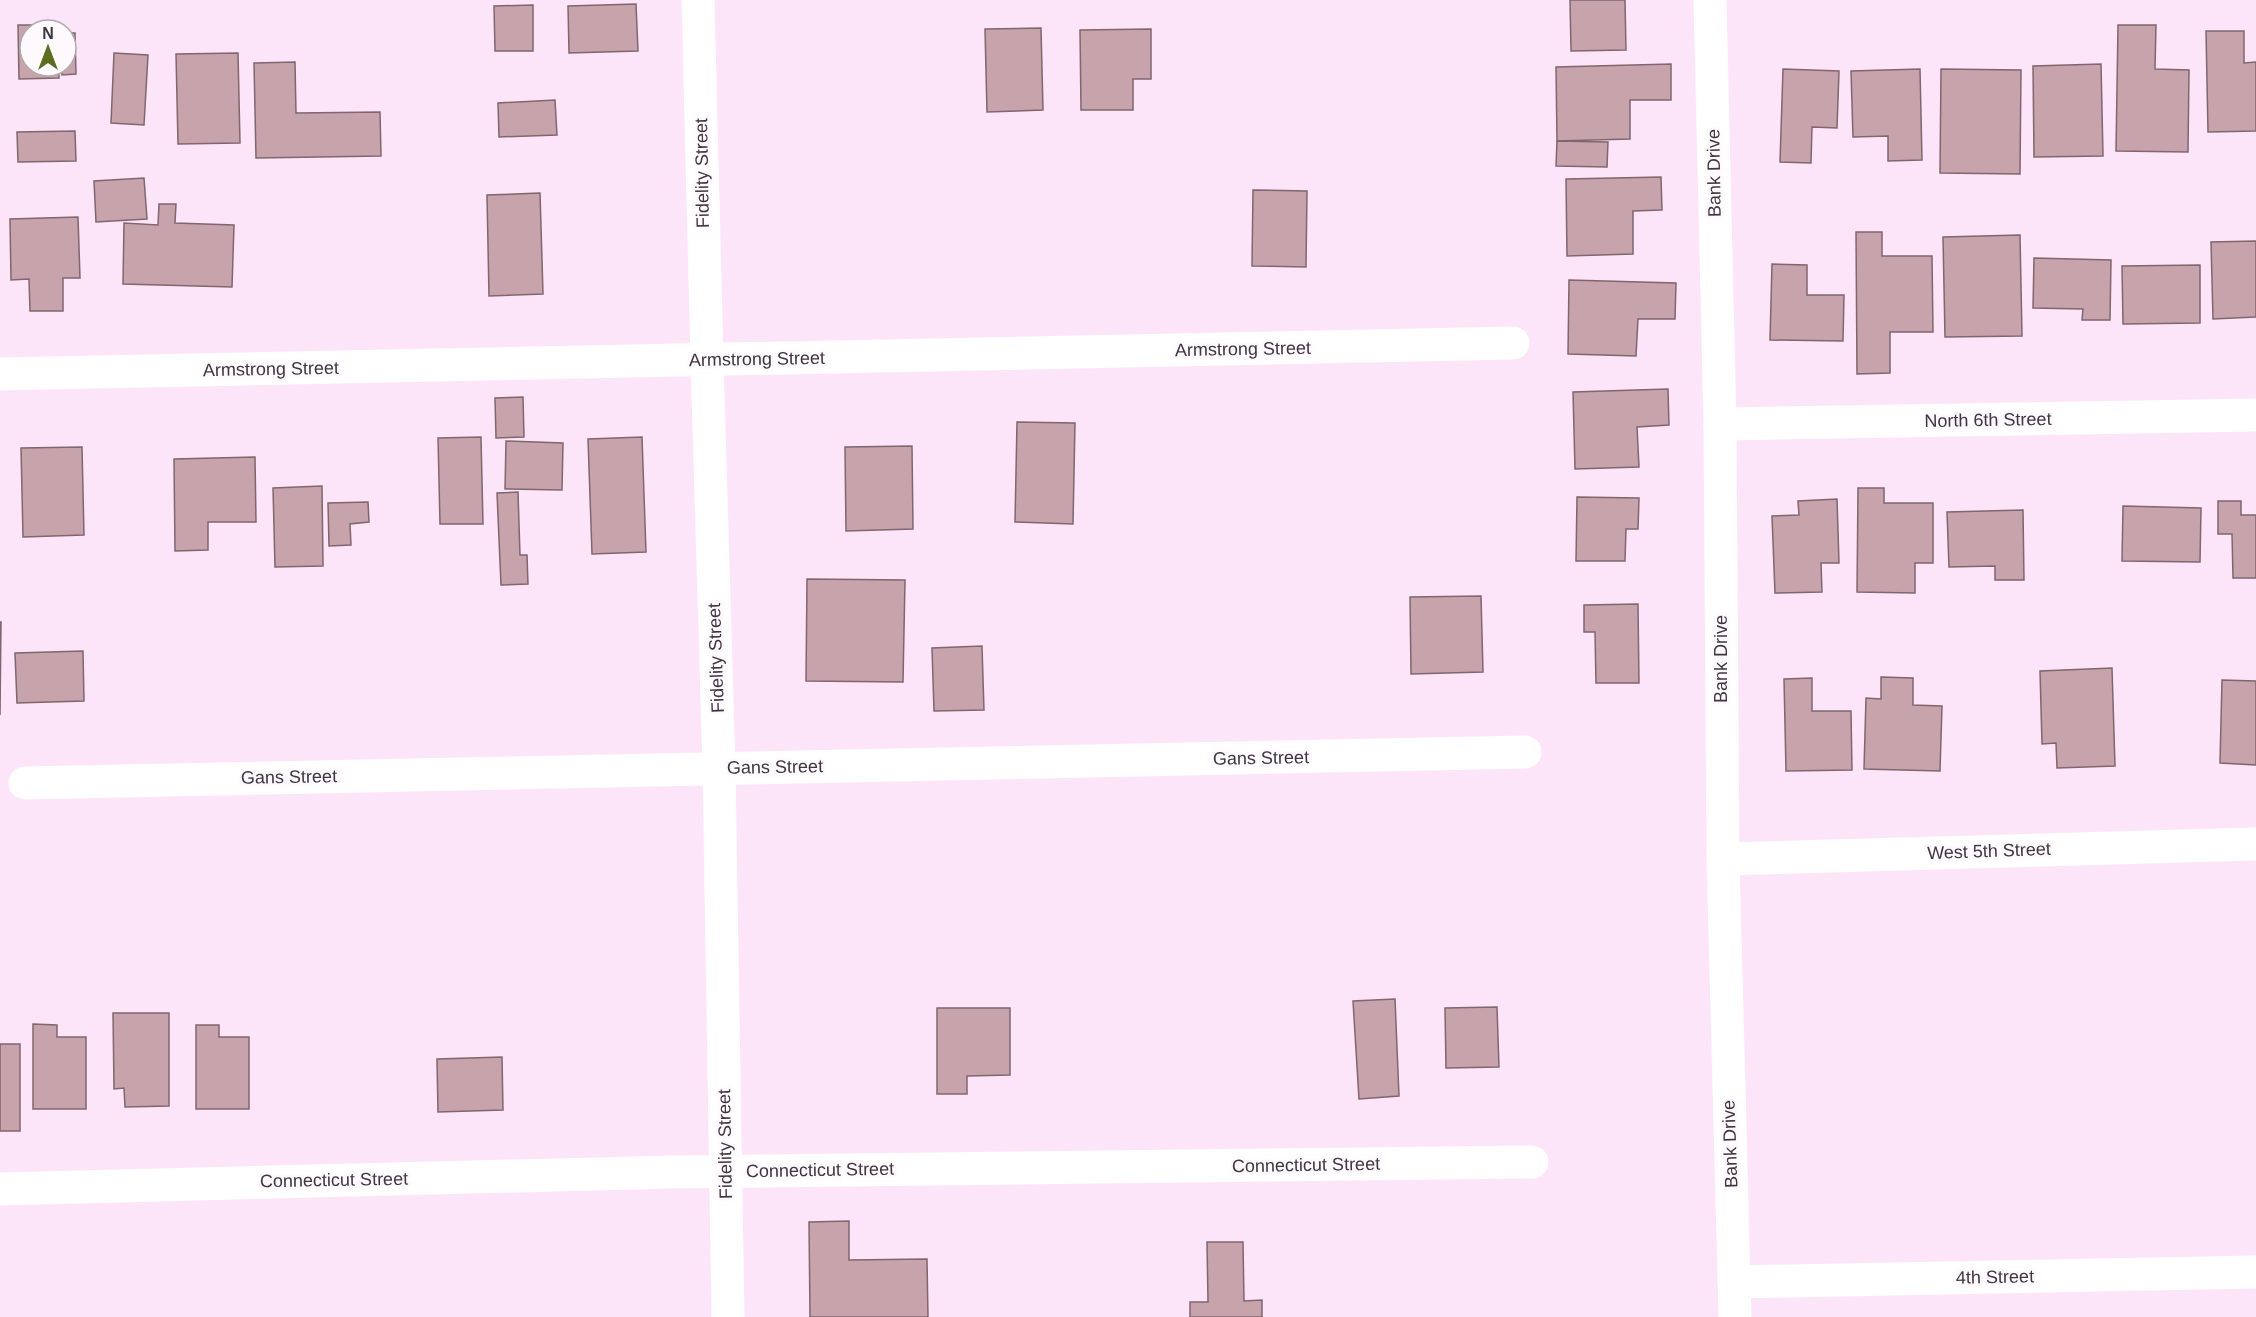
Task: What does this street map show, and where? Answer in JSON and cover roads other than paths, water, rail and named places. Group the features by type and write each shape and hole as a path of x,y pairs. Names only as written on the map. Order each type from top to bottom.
{"street":[{"name":"Fidelity Street","path":"698,0 720,768 728,1317"},
{"name":"Bank Drive","path":"1710,0 1719,424 1723,859 1735,1317"},
{"name":"Armstrong Street","path":"0,374 1513,343"},
{"name":"North 6th Street","path":"1719,424 2256,415"},
{"name":"Gans Street","path":"25,783 1525,752"},
{"name":"West 5th Street","path":"1723,859 2256,844"},
{"name":"Connecticut Street","path":"0,1189 725,1171 1532,1162"},
{"name":"4th Street","path":"1734,1282 2256,1272"}]}
